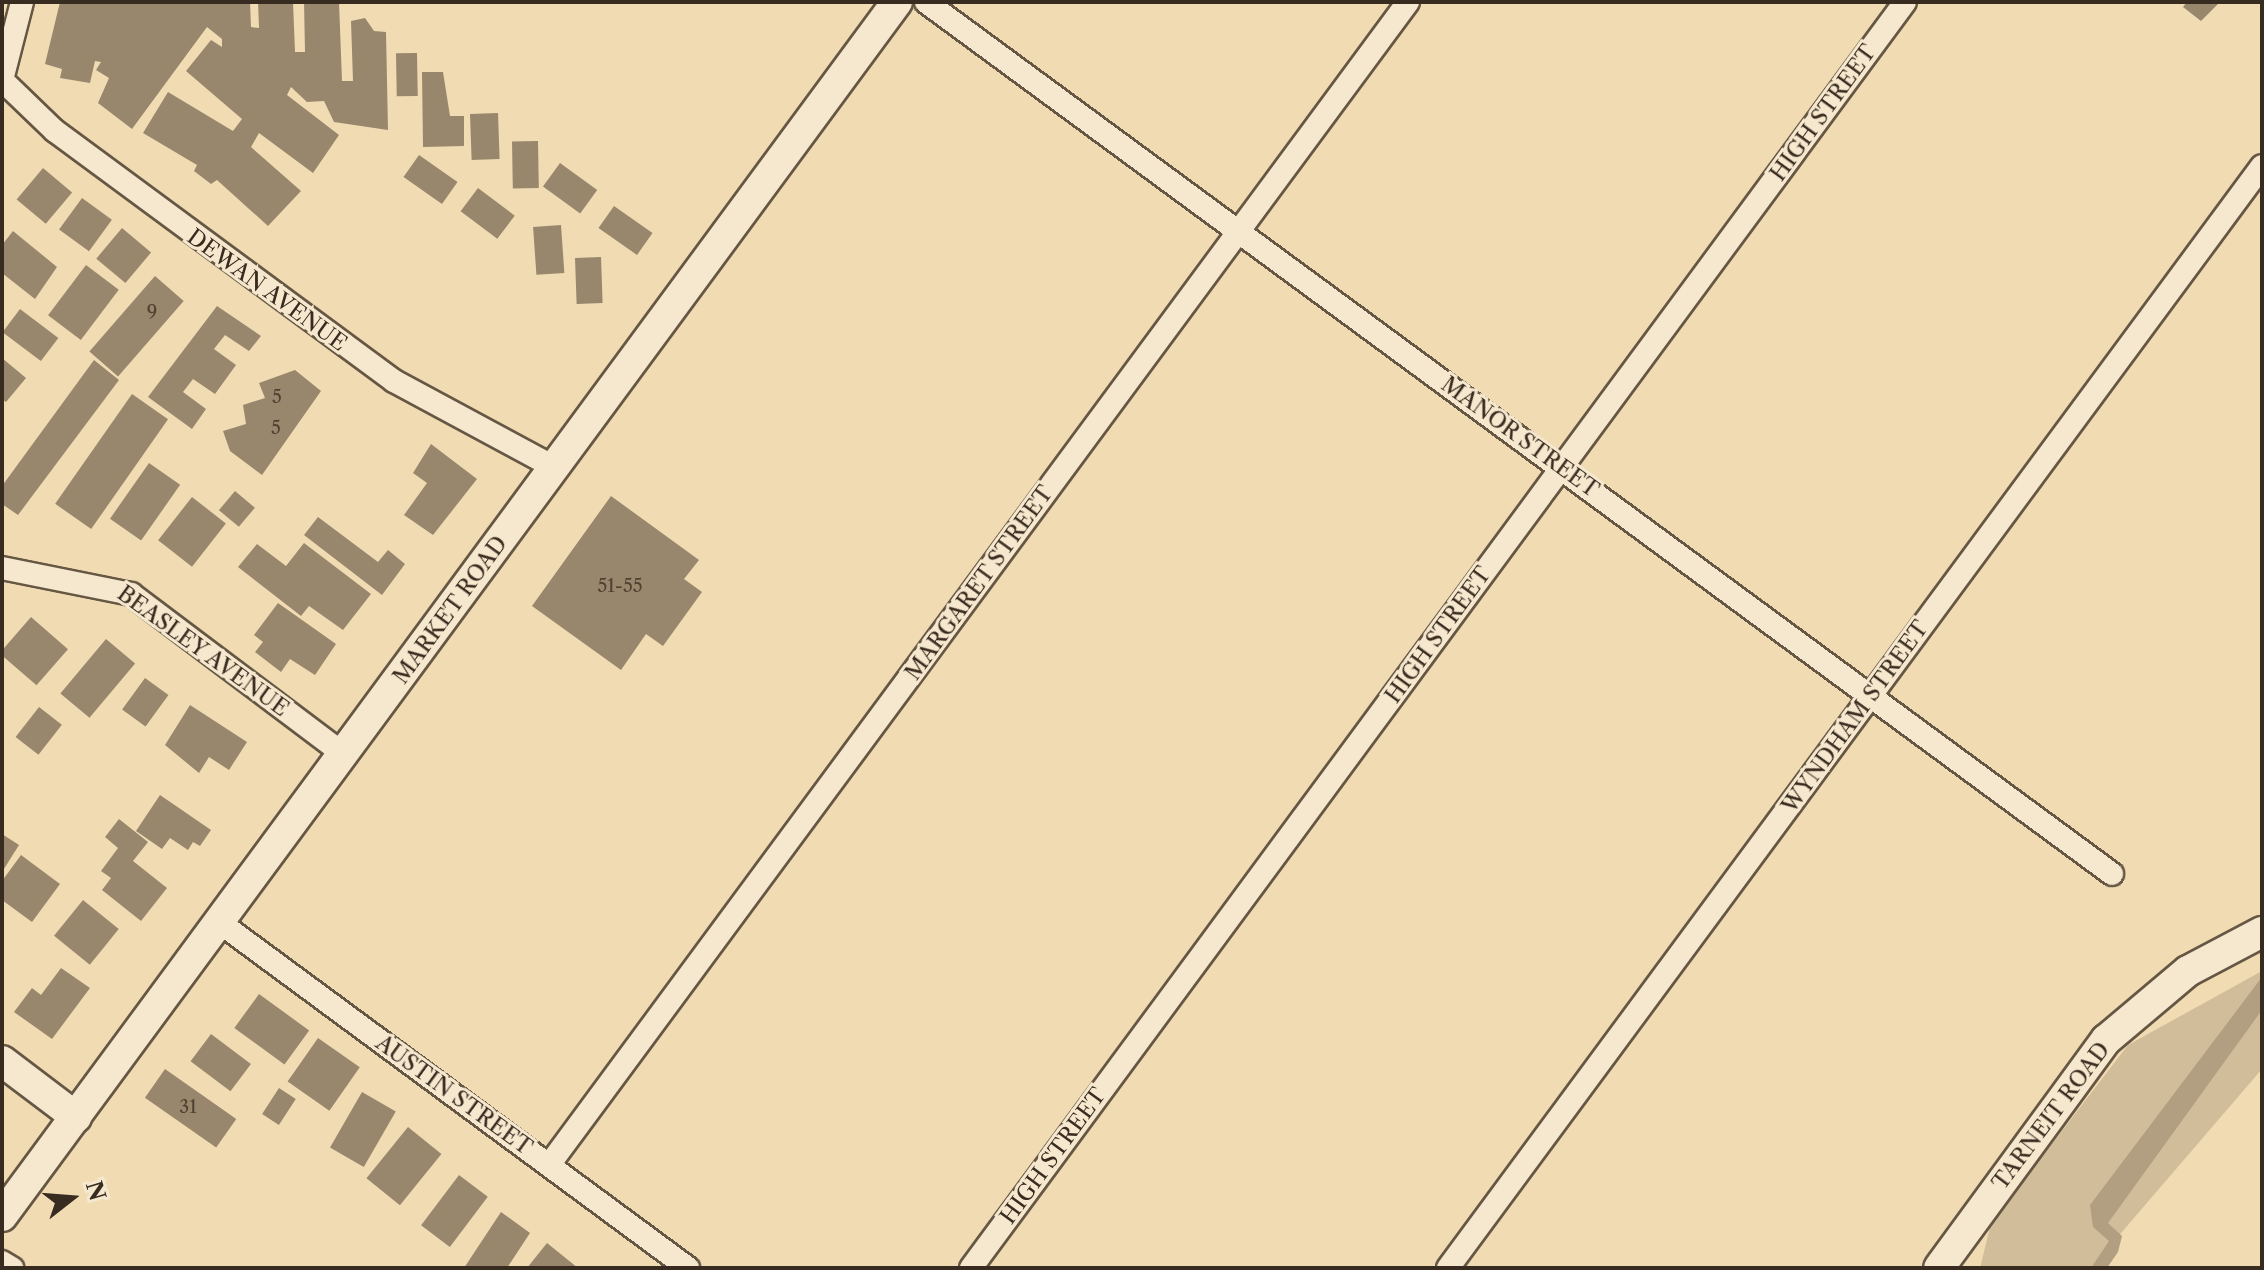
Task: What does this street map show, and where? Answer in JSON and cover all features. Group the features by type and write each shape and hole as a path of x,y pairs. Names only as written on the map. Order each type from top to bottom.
{"street":[{"path":"2,80 22,2"},
{"name":"MARKET ROAD","path":"2,1216 345,755 897,2"},
{"name":"MANOR STREET","path":"926,2 2112,874"},
{"name":"MARGARET STREET","path":"549,1165 1408,2"},
{"name":"HIGH STREET","path":"971,1268 1905,2"},
{"name":"DEWAN AVENUE","path":"2,80 47,125 370,365 554,467"},
{"name":"WYNDHAM STREET","path":"1448,1268 2262,166"},
{"name":"BEASLEY AVENUE","path":"2,568 120,588 345,755"},
{"name":"AUSTIN STREET","path":"219,922 688,1268"},
{"name":"TARNEIT ROAD","path":"1939,1268 2106,1040 2188,971 2262,932"},
{"path":"2,1061 76,1117"},
{"path":"2,1262 12,1268"}],"shaded area":[{"path":"2262,971 2262,1069 2091,1268 1980,1268 1991,1223 2128,1045"},
{"path":"2262,977 2262,1010 2108,1223 2122,1236 2118,1252 2107,1268 2091,1268 2109,1241 2093,1227 2090,1205"}],"building":[{"path":"60,2 250,2 251,27 259,28 258,2 293,2 295,52 305,52 304,2 339,2 342,81 353,81 351,21 365,18 374,31 386,32 388,130 334,122 324,101 307,102 291,87 287,95 339,135 313,173 259,133 251,147 301,191 268,226 217,180 211,184 194,171 197,165 143,133 168,92 233,131 242,119 186,71 211,40 222,47 222,39 207,27 132,129 98,103 109,78 96,70 101,62 95,61 90,83 60,78 62,69 45,64"},
{"path":"2187,2 2220,2 2201,21 2183,7"},
{"path":"396,53 417,53 418,96 397,96"},
{"path":"422,72 443,72 450,116 464,116 464,146 423,147"},
{"path":"498,113 500,159 472,160 470,114"},
{"path":"512,141 538,141 539,188 513,188"},
{"path":"419,155 458,182 442,204 404,177"},
{"path":"560,163 597,190 580,213 543,186"},
{"path":"43,168 72,192 46,224 17,199"},
{"path":"478,188 515,216 497,239 461,211"},
{"path":"82,198 112,220 89,251 59,230"},
{"path":"614,206 653,233 637,255 599,228"},
{"path":"561,225 564,273 536,275 533,227"},
{"path":"122,228 151,252 125,283 96,259"},
{"path":"13,231 57,267 35,299 2,273 2,245"},
{"path":"601,257 603,303 577,304 575,258"},
{"path":"86,265 119,290 81,340 48,315"},
{"path":"155,276 184,301 118,376 89,351"},
{"path":"217,306 261,336 249,351 225,335 214,349 236,365 215,394 193,379 183,392 206,409 192,429 148,397"},
{"path":"20,309 58,338 41,361 3,332"},
{"path":"2,358 26,378 6,402 2,399"},
{"path":"94,360 119,380 18,515 2,504 2,486"},
{"path":"295,370 321,391 262,475 230,451 223,431 246,424 243,405 265,398 259,383"},
{"path":"132,394 168,419 91,529 55,504"},
{"path":"431,444 477,479 433,535 404,515 427,483 413,473"},
{"path":"149,463 180,485 141,540 110,519"},
{"path":"235,491 255,508 239,527 219,510"},
{"path":"611,496 699,560 684,579 702,592 663,646 646,634 621,670 532,606"},
{"path":"192,497 226,523 192,567 158,540"},
{"path":"318,517 378,562 388,550 405,564 382,595 304,535"},
{"path":"304,543 371,594 343,630 309,606 301,616 238,567 257,544 286,566"},
{"path":"278,603 336,644 315,675 290,659 281,672 255,652 263,642 254,635"},
{"path":"31,617 68,649 36,685 2,655 2,650"},
{"path":"106,639 135,663 89,718 60,693"},
{"path":"145,678 168,695 146,727 122,710"},
{"path":"190,705 247,742 229,770 209,757 199,773 165,745"},
{"path":"39,707 62,725 38,755 16,737"},
{"path":"160,795 211,830 200,846 193,842 188,850 170,838 162,849 136,831"},
{"path":"119,819 148,842 133,861 167,888 141,921 102,890 111,878 101,871 118,848 105,837"},
{"path":"2,834 19,845 2,872"},
{"path":"21,855 60,884 32,922 2,900 2,881"},
{"path":"83,900 119,929 90,965 54,936"},
{"path":"61,968 90,988 52,1039 14,1012 32,988 41,995"},
{"path":"259,994 309,1030 284,1064 234,1028"},
{"path":"211,1034 251,1064 230,1091 191,1061"},
{"path":"318,1038 360,1067 329,1111 288,1081"},
{"path":"165,1069 236,1119 216,1148 145,1098"},
{"path":"279,1088 296,1099 279,1125 262,1114"},
{"path":"362,1092 396,1112 364,1167 330,1147"},
{"path":"408,1127 441,1154 400,1205 366,1178"},
{"path":"459,1175 488,1197 450,1247 421,1225"},
{"path":"501,1212 530,1233 507,1268 464,1268"},
{"path":"547,1243 578,1268 527,1268"}]}
